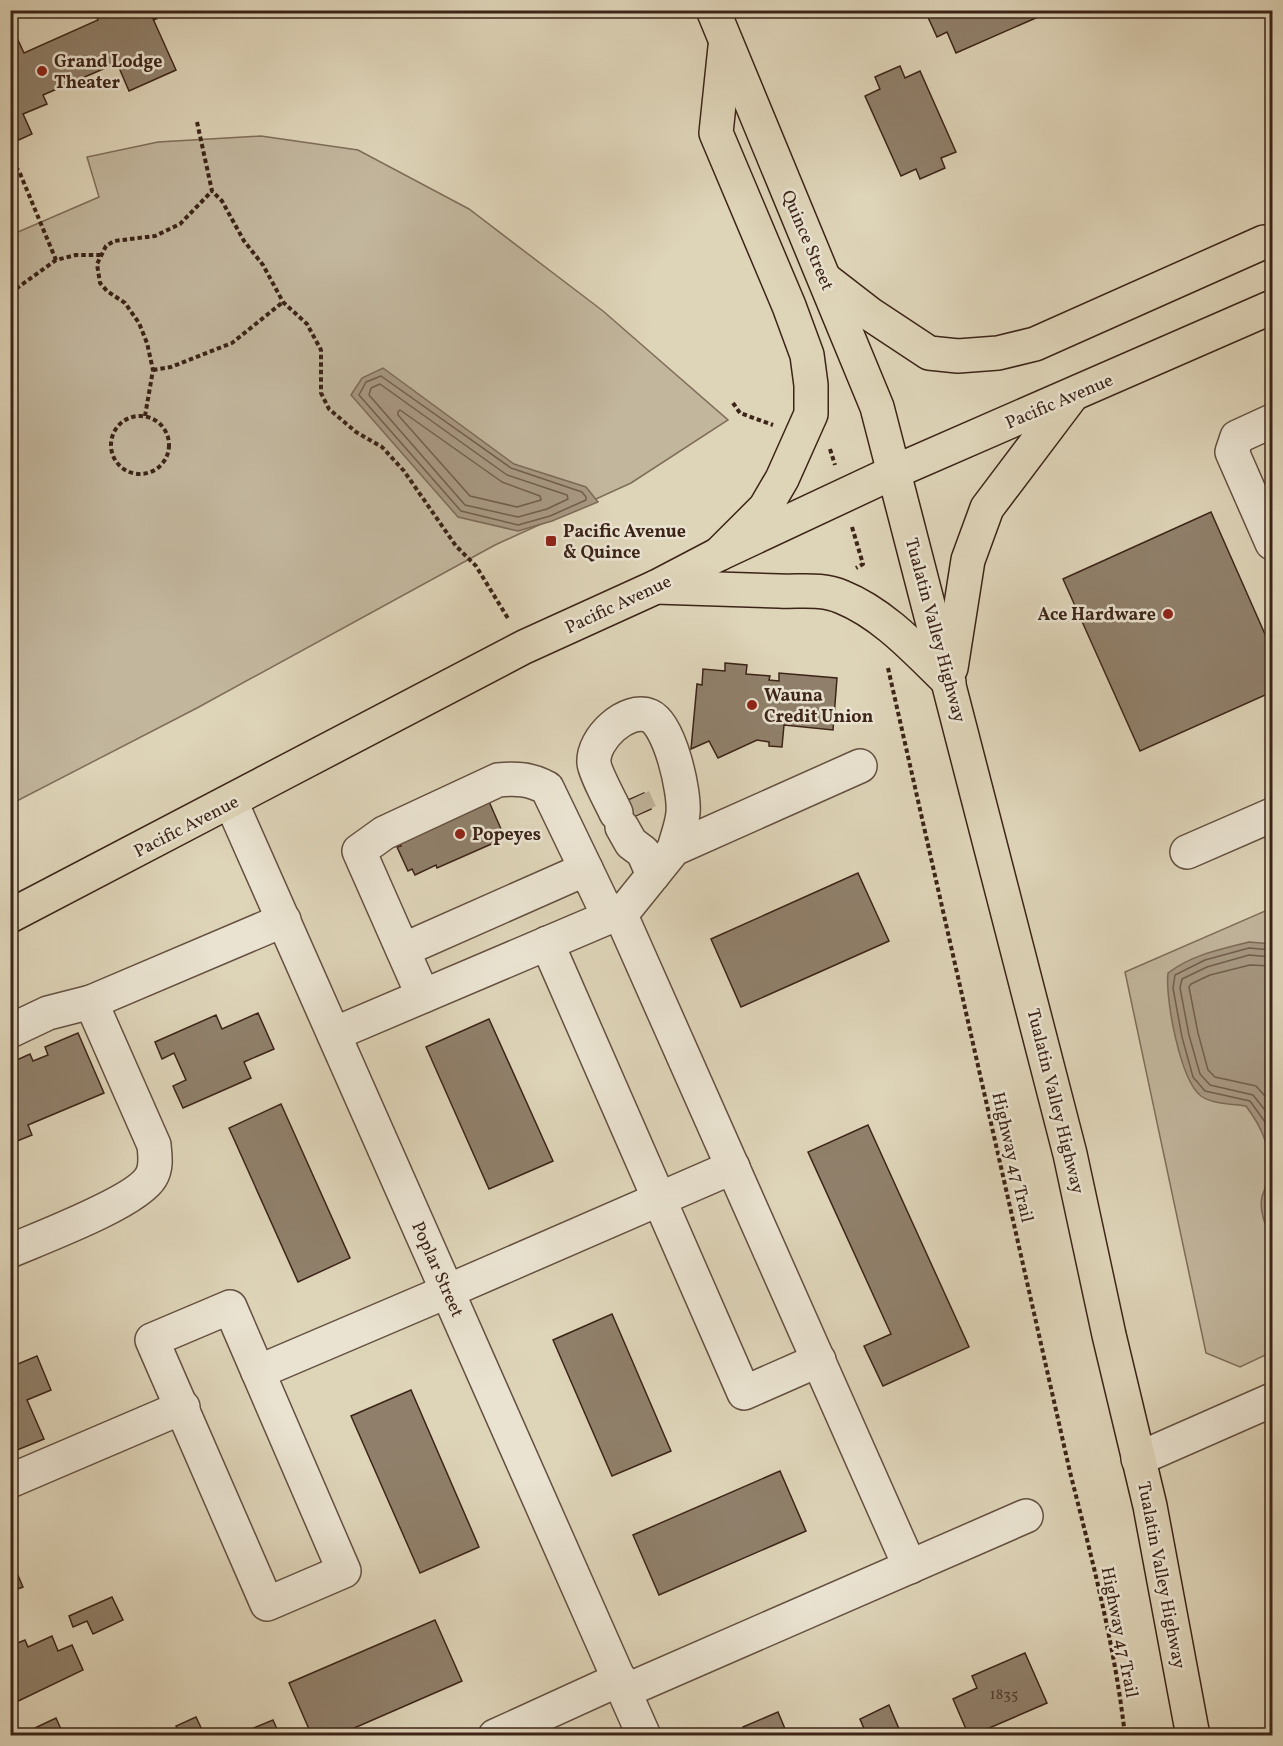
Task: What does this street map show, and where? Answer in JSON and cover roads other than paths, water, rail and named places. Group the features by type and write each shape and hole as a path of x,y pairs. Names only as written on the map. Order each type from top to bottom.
{"main road":[{"name":"Quince Street","path":"722,21 877,407 894,472"},
{"path":"719,555 765,508 782,479 811,414 811,385 807,355 716,133 722,21"},
{"path":"824,279 870,314 929,353 968,355 998,353 1035,344 1264,242 1272,242"},
{"name":"Pacific Avenue","path":"10,916 524,647 656,587 894,472 1272,307"},
{"path":"949,682 968,560 987,508 1071,396"},
{"name":"Tualatin Valley Highway","path":"894,472 1070,1154 1154,1527 1193,1736"},
{"path":"656,587 810,590 840,595 859,604 895,631 949,682"}],"street":[{"path":"1272,421 1237,437 1232,452 1272,543"},
{"path":"334,1034 547,944 628,906 656,859 683,813 681,791 669,738 659,722 650,716 637,715 623,720 609,731 628,813 631,843 656,859"},
{"path":"656,859 860,766"},
{"path":"423,996 359,851 384,832 498,780 517,777 534,781 547,788 586,869 614,914 733,1167 910,1567"},
{"name":"Poplar Street","path":"231,802 644,1736"},
{"path":"1187,852 1272,815"},
{"path":"403,950 586,869"},
{"path":"10,1031 48,1013 91,1002 284,920"},
{"path":"547,944 744,1393 819,1360"},
{"path":"10,1251 126,1200 151,1178 156,1162 154,1145 91,1002"},
{"path":"258,1372 733,1167"},
{"path":"230,1306 344,1571 267,1604 183,1407 152,1340 230,1306"},
{"path":"1138,1459 1272,1400"},
{"path":"10,1481 183,1407"},
{"path":"495,1736 910,1567 1026,1516"}],"water":[{"path":"383,368 514,464 586,487 598,502 552,521 518,531 458,517 351,395 362,378"},
{"path":"1249,942 1272,944 1272,1236 1265,1223 1261,1207 1268,1178 1268,1155 1261,1130 1246,1106 1211,1101 1201,1096 1193,1087 1181,1057 1169,1001 1168,973 1207,953"}],"tunnel":[{"path":"634,798 641,813"}],"place":[{"name":"Grand Lodge Theater","path":"42,71"},
{"name":"Pacific Avenue & Quince","path":"551,541"},
{"name":"Ace Hardware","path":"1168,614"},
{"name":"Wauna Credit Union","path":"752,705"},
{"name":"Popeyes","path":"460,834"}]}
